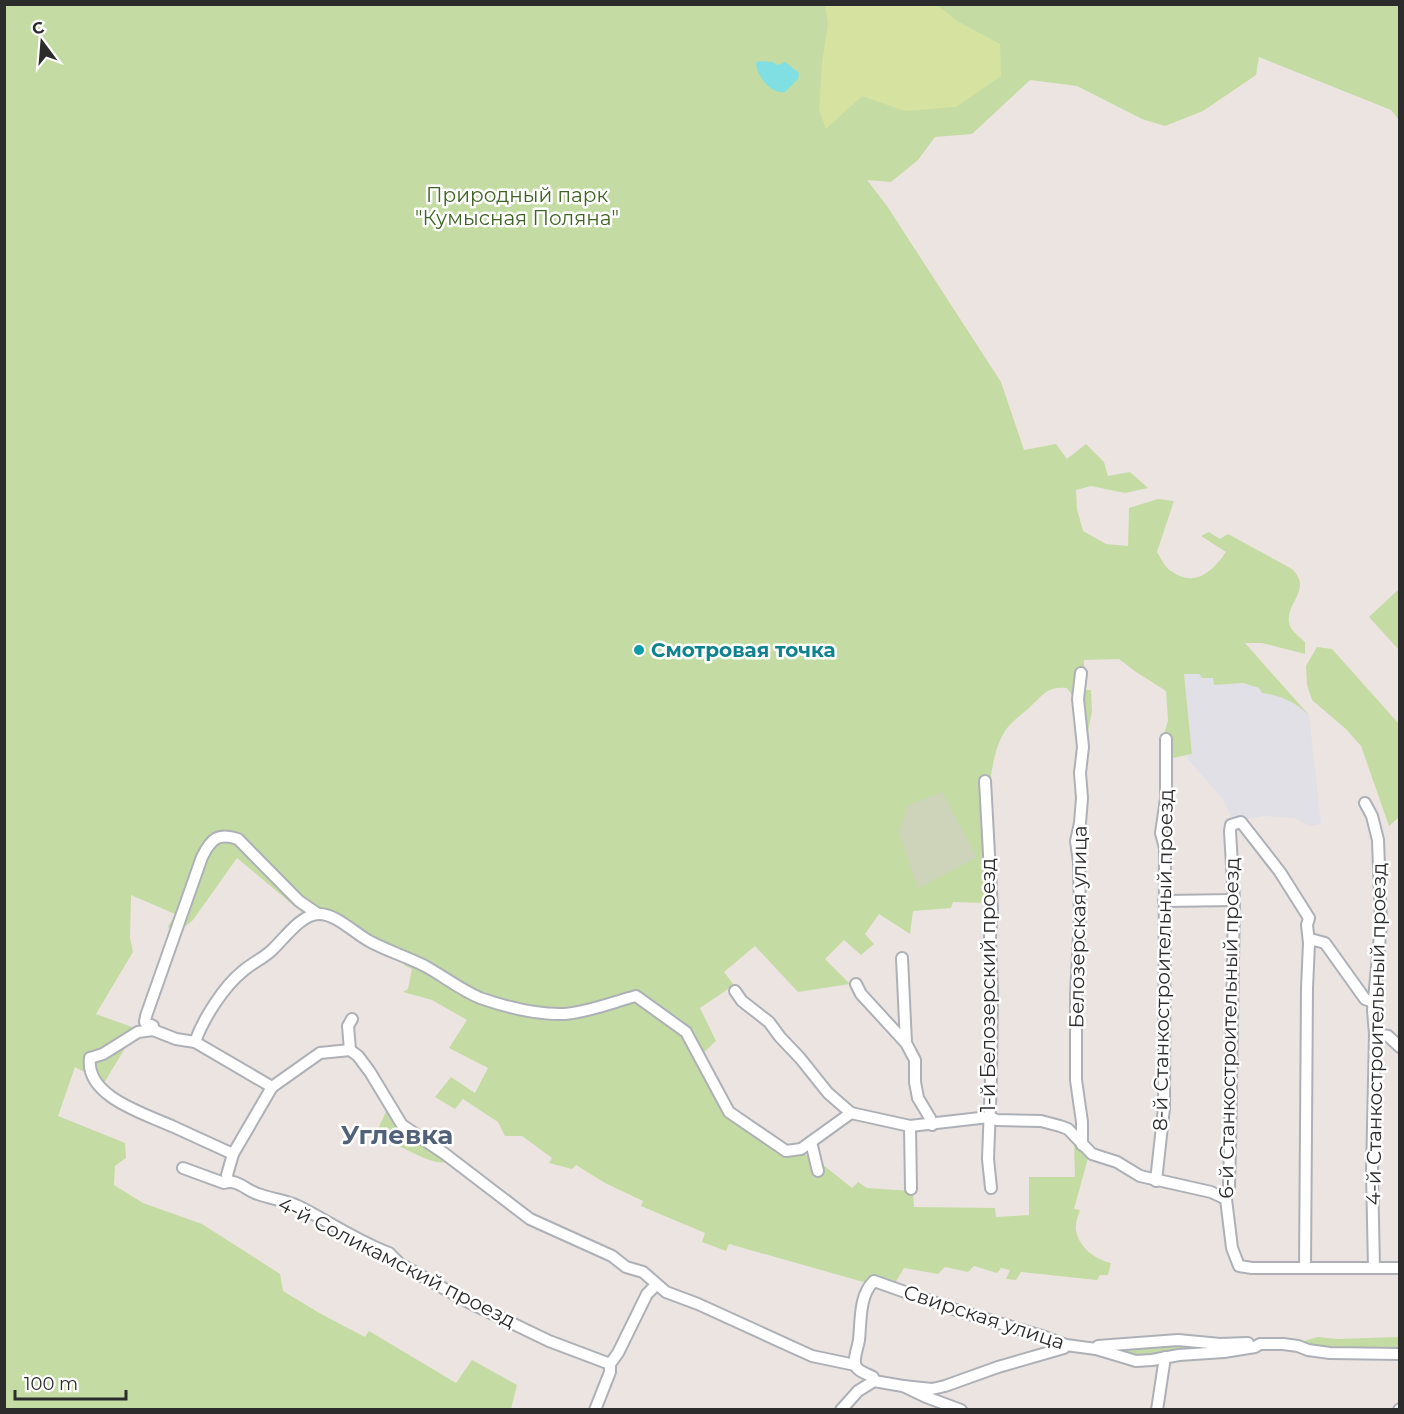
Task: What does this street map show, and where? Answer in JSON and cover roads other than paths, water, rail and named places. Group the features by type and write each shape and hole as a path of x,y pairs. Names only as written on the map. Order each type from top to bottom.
{"street":[{"name":"Белозерская улица","path":"1081,673 1078,699 1083,747 1080,773 1082,798 1076,841 1079,862 1080,916 1076,1005 1076,1080 1082,1122 1082,1144"},
{"name":"8-й Станкостроительный проезд","path":"1156,1181 1164,1108 1165,848 1161,834 1166,799 1167,739"},
{"name":"1-й Белозерский проезд","path":"985,781 992,909 987,1159 991,1188"},
{"name":"4-й Станкостроительный проезд","path":"1365,803 1372,816 1378,840 1381,924 1373,1002 1375,1034 1372,1173 1374,1268"},
{"name":"6-й Станкостроительный проезд","path":"1305,1268 1239,1266 1232,1248 1226,1199 1230,1146 1233,900 1231,825 1240,822 1280,872 1309,918 1307,925 1309,943"},
{"path":"153,1030 153,1026 145,1022 146,1016 202,857 213,840 220,836 229,836 238,839 299,901 318,914 332,917 363,938 426,967 479,997 528,1011 565,1014 636,996 686,1032 729,1112 786,1151 801,1149 851,1113"},
{"path":"1164,901 1233,900"},
{"path":"195,1042 203,1024 230,983 242,971 270,952 297,926 318,914"},
{"path":"1373,1002 1365,999 1324,944 1314,940 1309,943 1305,1268 1400,1268"},
{"path":"902,958 906,1043"},
{"path":"856,984 861,994 906,1043 915,1060 918,1098 932,1125"},
{"path":"735,991 742,1001 769,1022 828,1094 851,1113 910,1126 989,1118 1041,1121 1068,1129 1092,1154 1117,1162 1140,1176 1200,1189 1226,1199"},
{"path":"350,1050 348,1026 352,1019"},
{"path":"233,1154 171,1125 127,1108 90,1075 90,1058 103,1054 138,1032 153,1030 176,1039 195,1042 272,1087"},
{"path":"1375,1034 1388,1036 1400,1047"},
{"path":"228,1181 227,1175 233,1154 272,1087 320,1053 350,1050 358,1056 370,1072 402,1125 446,1154 530,1219 612,1257 626,1267 643,1272 666,1292 698,1304 812,1356 855,1365 873,1377 874,1381"},
{"path":"910,1126 911,1189"},
{"path":"811,1142 818,1171"},
{"name":"4-й Соликамский проезд","path":"183,1168 224,1183 228,1181 239,1184 258,1194 278,1198 297,1206 389,1253 400,1264 468,1302 549,1341 610,1364"},
{"name":"Свирская улица","path":"855,1365 865,1297 874,1281 956,1310 1045,1336 1066,1345 1096,1349 1136,1361 1224,1352 1255,1347 1260,1344"},
{"path":"595,1410 610,1372 610,1364 618,1353 647,1294 656,1285"},
{"name":"Свирская улица","path":"1096,1349 1098,1346 1164,1341 1283,1344 1330,1353 1400,1354"},
{"path":"841,1410 858,1391 874,1381 932,1389 1064,1348 1066,1345"},
{"path":"1157,1410 1165,1357"},
{"path":"903,1386 962,1410"}],"water":[{"path":"759,61 778,65 785,62 799,73 798,79 785,92 775,90 766,84 759,74 756,63"}],"place":[{"name":"Смотровая точка","path":"639,650"}],"district":[{"name":"Углевка","path":"397,1135"}],"park label":[{"name":"Природный парк \"Кумысная Поляна\"","path":"517,206"}]}
